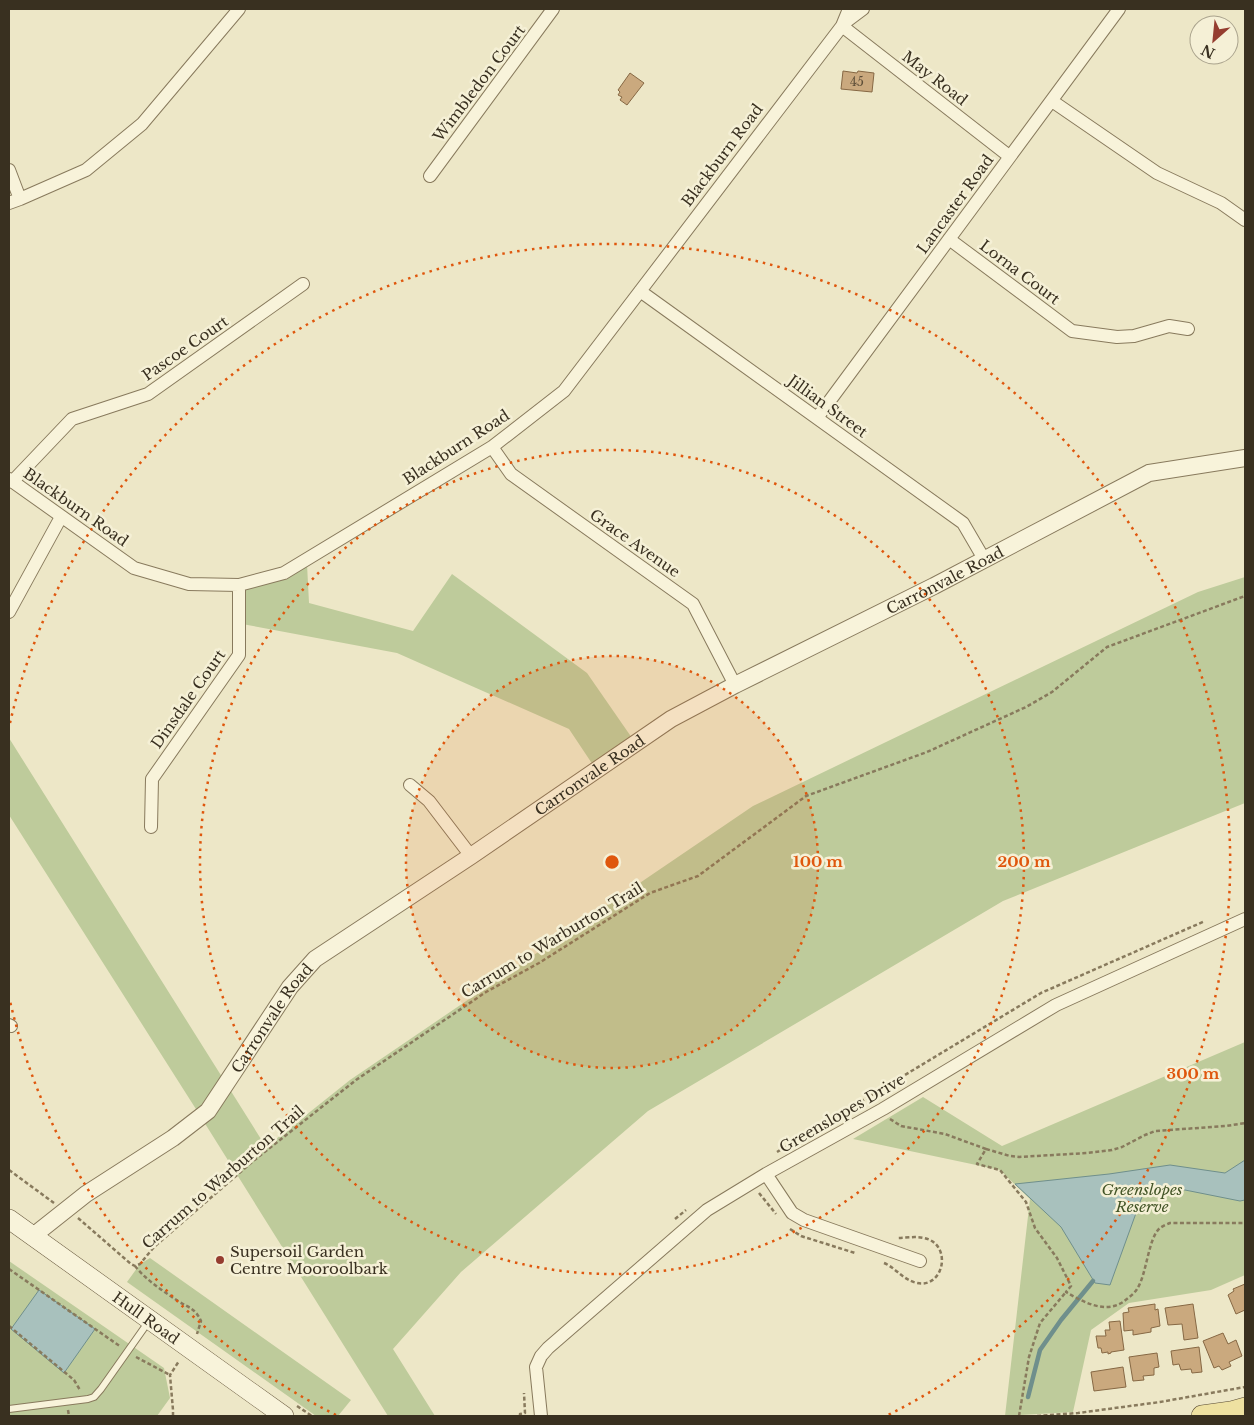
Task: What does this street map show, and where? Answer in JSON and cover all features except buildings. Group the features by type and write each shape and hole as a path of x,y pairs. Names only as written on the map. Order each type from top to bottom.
{"main road":[{"name":"Hull Road","path":"9,1219 284,1416"},
{"path":"1202,1416 1245,1408"}],"street":[{"path":"9,170 14,201 86,170 142,124 239,9"},
{"name":"Wimbledon Court","path":"430,176 553,9"},
{"name":"Blackburn Road","path":"842,26 849,9"},
{"path":"854,9 862,9"},
{"name":"Blackburn Road","path":"11,481 134,568 189,584 239,585 284,573 492,447 564,391 842,26 862,9"},
{"name":"Lancaster Road","path":"817,418 1119,9"},
{"name":"May Road","path":"842,26 1009,156"},
{"path":"1052,101 1157,173 1221,203 1245,220"},
{"name":"Lorna Court","path":"949,239 1072,331 1134,336 1169,326 1188,329"},
{"name":"Pascoe Court","path":"11,481 72,418 148,394 303,284"},
{"name":"Jillian Street","path":"640,291 962,523 984,559"},
{"name":"Grace Avenue","path":"492,447 511,474 693,604 735,685"},
{"name":"Carronvale Road","path":"33,1236 86,1194 173,1138 208,1111 290,987 315,959 671,720 735,685 925,590 1149,473 1245,458"},
{"path":"9,612 61,516"},
{"name":"Dinsdale Court","path":"151,827 152,779 239,654 239,585"},
{"path":"410,785 429,801 471,856"},
{"name":"Greenslopes Drive","path":"541,1416 536,1367 541,1356 707,1210 766,1174 882,1109 1056,1005 1245,919"},
{"path":"766,1174 792,1212 804,1220 920,1261"}],"lane":[{"path":"9,1409 88,1400 102,1389 150,1320"}],"path":[{"name":"Carrum to Warburton Trail","path":"9,1170 75,1216 131,1264 135,1266 140,1264 154,1247 252,1162 356,1080 486,992 539,963 650,892 698,876 806,796 927,752 1017,712 1052,692 1107,648 1245,596"},
{"path":"882,1109 892,1120 902,1126 944,1134 986,1149 1019,1157 1087,1153 1122,1147 1155,1131 1206,1128 1245,1123"},
{"path":"986,1149 977,1164 1000,1170 1026,1202 1035,1228 1056,1258 1071,1286 1040,1323 1029,1357 1019,1416"},
{"path":"758,1193 777,1216"},
{"path":"1066,1292 1081,1301 1096,1306 1109,1307 1119,1304 1138,1289 1154,1236 1158,1229 1170,1223 1245,1223"},
{"path":"788,1227 801,1236 864,1256"},
{"path":"882,1263 891,1266 907,1280 919,1284 928,1282 936,1277 941,1269 941,1253 931,1240 923,1238 895,1238"},
{"path":"9,1269 128,1352 170,1375"},
{"path":"9,1326 74,1380 82,1393 82,1400"},
{"path":"1037,1416 1078,1413 1160,1402 1245,1387"}],"green space":[{"path":"307,564 309,603 413,631 452,574 587,673 632,738 593,765 569,729 397,653 242,624 242,587"},
{"path":"1245,577 1245,803 1003,901 648,1111 461,1272 393,1349 435,1416 388,1416 9,815 9,738 266,1147 350,1080 753,806 1198,592"},
{"name":"Greenslopes Reserve","path":"1245,1042 1245,1275 1211,1290 1129,1303 1091,1330 1073,1412 1005,1416 1030,1199 1000,1170 853,1139 923,1097 1002,1146"},
{"path":"150,1258 351,1400 338,1416 316,1416 127,1282 140,1264"},
{"path":"9,1261 164,1368 170,1398 157,1416 9,1416"}],"water":[{"path":"1245,1160 1245,1200 1240,1201 1170,1187 1144,1191 1110,1285 1095,1283 1061,1227 1015,1184 1109,1174 1170,1165 1225,1173"},
{"path":"39,1290 95,1329 64,1373 11,1329"}],"waterway":[{"path":"1028,1397 1040,1350 1061,1320 1093,1281"}],"place":[{"name":"Supersoil Garden Centre Mooroolbark","path":"220,1260"}]}
